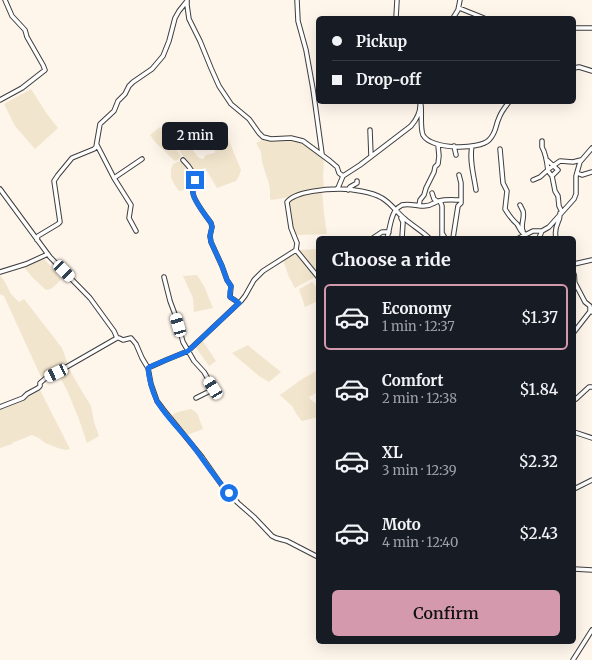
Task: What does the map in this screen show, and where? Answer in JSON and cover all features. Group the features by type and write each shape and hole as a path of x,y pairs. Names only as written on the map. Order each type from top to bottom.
{"street":[{"path":"0,100 22,88 45,70 27,37 25,30 12,16 5,0"},
{"path":"187,0 186,5 190,19 219,86 231,104 253,124 263,137 271,139 291,138 303,141 322,154 343,176"},
{"path":"37,240 38,236 60,222 54,181 55,178 72,158 96,147 100,124 114,111 118,101 125,94 129,86 137,78 152,69 161,59 169,41 177,14 187,0"},
{"path":"297,0 298,21 306,50 322,154"},
{"path":"396,16 398,0"},
{"path":"455,16 459,8 460,0"},
{"path":"459,8 479,16"},
{"path":"576,28 592,28"},
{"path":"576,68 579,67 592,71"},
{"path":"421,104 423,133 428,141 438,145 472,146 482,144 491,138 496,131 499,116 508,104"},
{"path":"336,190 343,176 384,148 389,142 414,123 420,111 421,104"},
{"path":"370,130 371,156"},
{"path":"542,141 548,171 552,176 561,212 561,217 555,228 556,236"},
{"path":"96,143 101,155 131,205 129,218 136,231"},
{"path":"419,206 420,200 424,195 435,167 438,164 438,145"},
{"path":"454,146 456,155"},
{"path":"472,146 471,157 476,190"},
{"path":"522,236 533,231 542,231 546,229 574,199 576,194 579,162 592,148"},
{"path":"500,150 503,183 507,191 505,209 512,220 518,225 521,232 525,234"},
{"path":"114,178 142,159"},
{"path":"183,160 194,177 195,186 192,191 193,194 211,223 211,242 231,286 230,297 239,303"},
{"path":"547,160 558,170 552,176"},
{"path":"533,180 540,177 560,161 579,162"},
{"path":"577,173 582,175 592,172"},
{"path":"453,236 458,206 461,203 461,183 459,175"},
{"path":"348,190 357,183 357,181"},
{"path":"0,189 48,254 90,298 114,331 117,338"},
{"path":"316,276 296,250 297,243 291,228 287,202 290,198 306,192 340,189 365,192 379,196 426,236"},
{"path":"432,193 434,199 442,206 442,233 444,236"},
{"path":"388,236 395,210 404,204 419,206 431,205 438,201 461,200"},
{"path":"520,205 523,211 522,228 525,234"},
{"path":"400,215 403,222 402,236"},
{"path":"540,236 542,231"},
{"path":"376,236 382,232 389,232"},
{"path":"148,368 188,351 239,303 245,296 254,280 263,271 296,250"},
{"path":"0,272 26,264 48,254"},
{"path":"576,264 592,260"},
{"path":"164,277 183,342 194,361 204,372 214,389 196,398"},
{"path":"576,285 591,310 576,329"},
{"path":"0,408 23,398 31,391 38,388 40,383 47,377 117,338 123,340 131,338 136,344 148,368 151,384 157,401 223,486 272,536 287,541 316,556"},
{"path":"576,399 588,387 592,387"},
{"path":"576,433 592,438"},
{"path":"576,488 592,480"},
{"path":"576,569 592,570"},
{"path":"573,660 592,630"}],"shaded area":[{"path":"31,89 58,128 35,149 15,126 4,104"},
{"path":"223,122 225,131 241,170 236,181 217,188 205,168 194,173 168,133 177,127 197,156 203,159 206,155 215,153 213,125"},
{"path":"160,127 181,156 178,160 175,161 156,143 150,135"},
{"path":"264,139 300,141 324,157 324,188 271,200 269,184 262,162 261,152 256,143"},
{"path":"179,161 183,162 187,167 194,181 190,188 181,191 178,190 171,177 171,169 173,164"},
{"path":"322,191 327,234 295,235 288,203 301,195"},
{"path":"316,249 316,272 299,250"},
{"path":"297,253 315,277 295,288 283,260"},
{"path":"43,257 62,279 51,289 46,290 24,267"},
{"path":"0,275 11,294 19,302 24,299 62,348 68,364 41,377 4,296 0,294"},
{"path":"197,275 204,286 213,308 194,312 193,298 183,276"},
{"path":"312,282 316,287 316,302 305,307 299,289"},
{"path":"202,340 216,361 209,366 195,346"},
{"path":"248,345 281,372 269,382 259,376 232,353"},
{"path":"69,369 91,406 94,422 99,436 87,443 67,390 58,374"},
{"path":"316,371 316,393 309,397 316,404 316,418 302,421 292,406 280,395"},
{"path":"40,390 70,449 65,450 58,448 45,443 32,435 0,448 0,409 13,405"},
{"path":"191,409 197,413 203,429 187,435 176,424 172,415"}],"route":[{"path":"195,180 195,186 192,191 193,194 211,223 211,242 227,280 230,283 230,297 239,303 188,351 148,368 151,384 157,401 229,493"}]}
